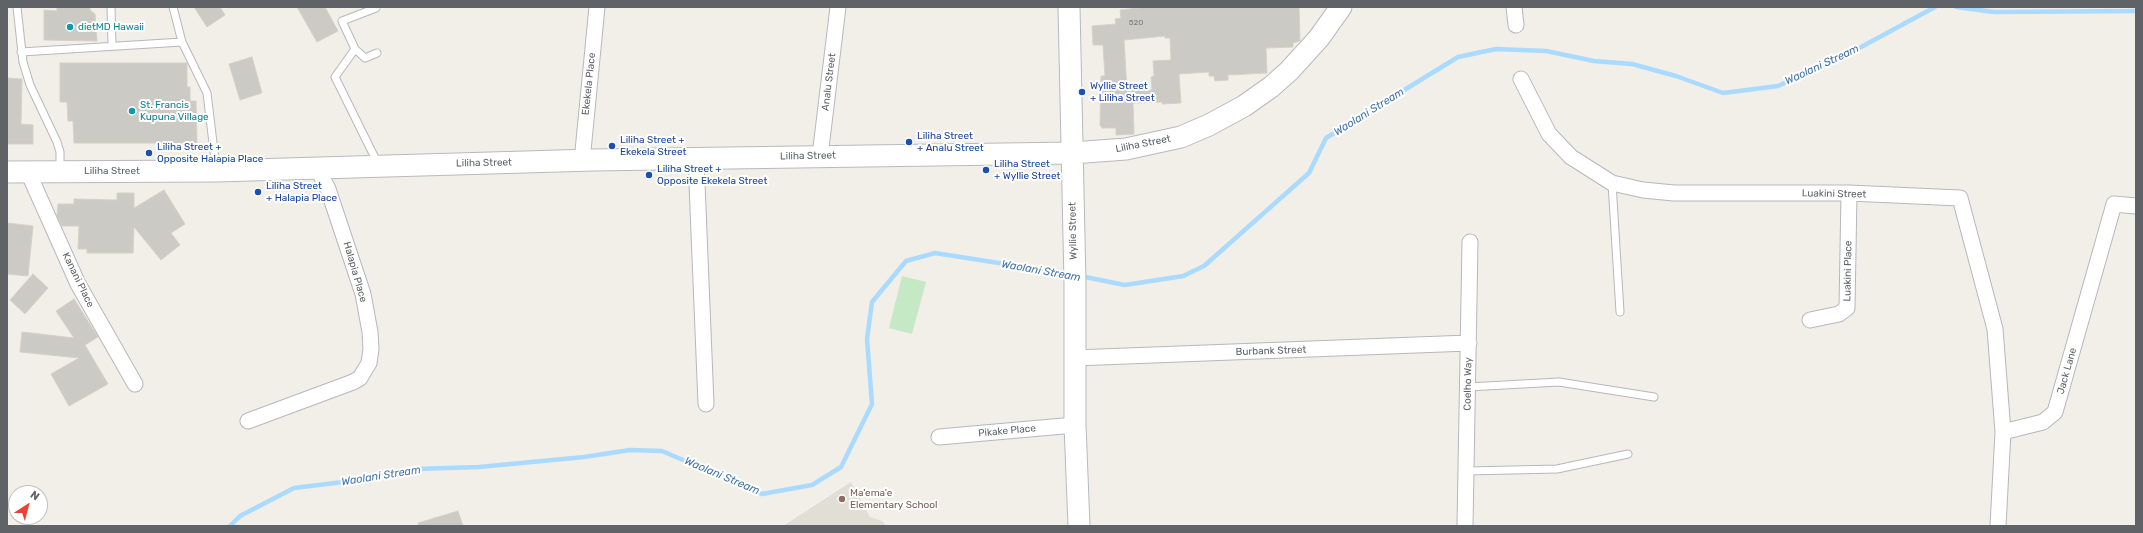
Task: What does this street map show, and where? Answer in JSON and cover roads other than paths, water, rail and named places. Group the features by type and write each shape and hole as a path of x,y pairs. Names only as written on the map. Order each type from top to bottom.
{"street":[{"name":"Ekekela Place","path":"582,161 597,7"},
{"name":"Analu Street","path":"820,156 838,7"},
{"name":"Wyllie Street","path":"1069,7 1073,262 1075,283 1075,425 1079,526"},
{"name":"Liliha Street","path":"7,172 217,171 696,158 1072,153 1126,150 1181,137 1222,118 1271,87 1289,71 1319,38 1341,7"},
{"path":"1514,7 1516,25"},
{"name":"Luakini Street","path":"1521,79 1549,134 1571,157 1612,183 1643,190 1674,193 1849,193 1960,198 1995,329 2003,432"},
{"path":"696,158 706,404"},
{"name":"Halapia Place","path":"248,421 353,382 360,378 369,363 370,332 363,294 328,189 317,168"},
{"name":"Kanani Place","path":"28,172 78,284 135,384"},
{"name":"Luakini Place","path":"1810,320 1840,314 1847,308 1849,193"},
{"name":"Jack Lane","path":"2003,432 2043,422 2055,412 2114,204 2136,206"},
{"name":"Coelho Way","path":"1465,526 1470,242"},
{"name":"Burbank Street","path":"1074,358 1469,343"},
{"name":"Pikake Place","path":"939,437 1075,425"},
{"path":"1998,526 2003,432"}],"lane":[{"path":"17,7 21,52 30,85 57,142 60,152 60,172"},
{"path":"111,7 112,46"},
{"path":"173,7 182,42 207,93 217,171"},
{"path":"376,8 342,21 355,49 365,58 377,53"},
{"path":"21,52 182,42"},
{"path":"355,49 335,77 379,166"},
{"path":"1612,183 1620,312"},
{"path":"1468,387 1559,382 1654,397"},
{"path":"1467,471 1557,469 1628,454"}],"waterway":[{"name":"Waolani Stream","path":"1080,276 1125,285 1183,276 1204,266 1309,173 1326,138 1458,57 1496,49 1546,51 1594,61 1632,64 1676,76 1723,93 1778,86 1850,53 1935,7"},
{"name":"Waolani Stream","path":"1956,7 1994,12 2136,11"},
{"name":"Waolani Stream","path":"230,526 240,516 294,488 359,480 417,469 479,467 584,457 630,450 662,451 762,494 812,485 841,467 872,404 867,339 872,302 906,261 935,253 1069,274"}],"place":[{"name":"dietMD Hawaii","path":"70,27"},
{"name":"Wyllie Street + Liliha Street","path":"1082,92"},
{"name":"St. Francis Kupuna Village","path":"132,111"},
{"name":"Liliha Street + Analu Street","path":"909,142"},
{"name":"Liliha Street + Ekekela Street","path":"612,146"},
{"name":"Liliha Street + Opposite Halapia Place","path":"149,153"},
{"name":"Liliha Street + Wyllie Street","path":"986,170"},
{"name":"Liliha Street + Opposite Ekekela Street","path":"649,175"},
{"name":"Liliha Street + Halapia Place","path":"258,192"},
{"name":"Ma'ema'e Elementary School","path":"842,499"}]}
